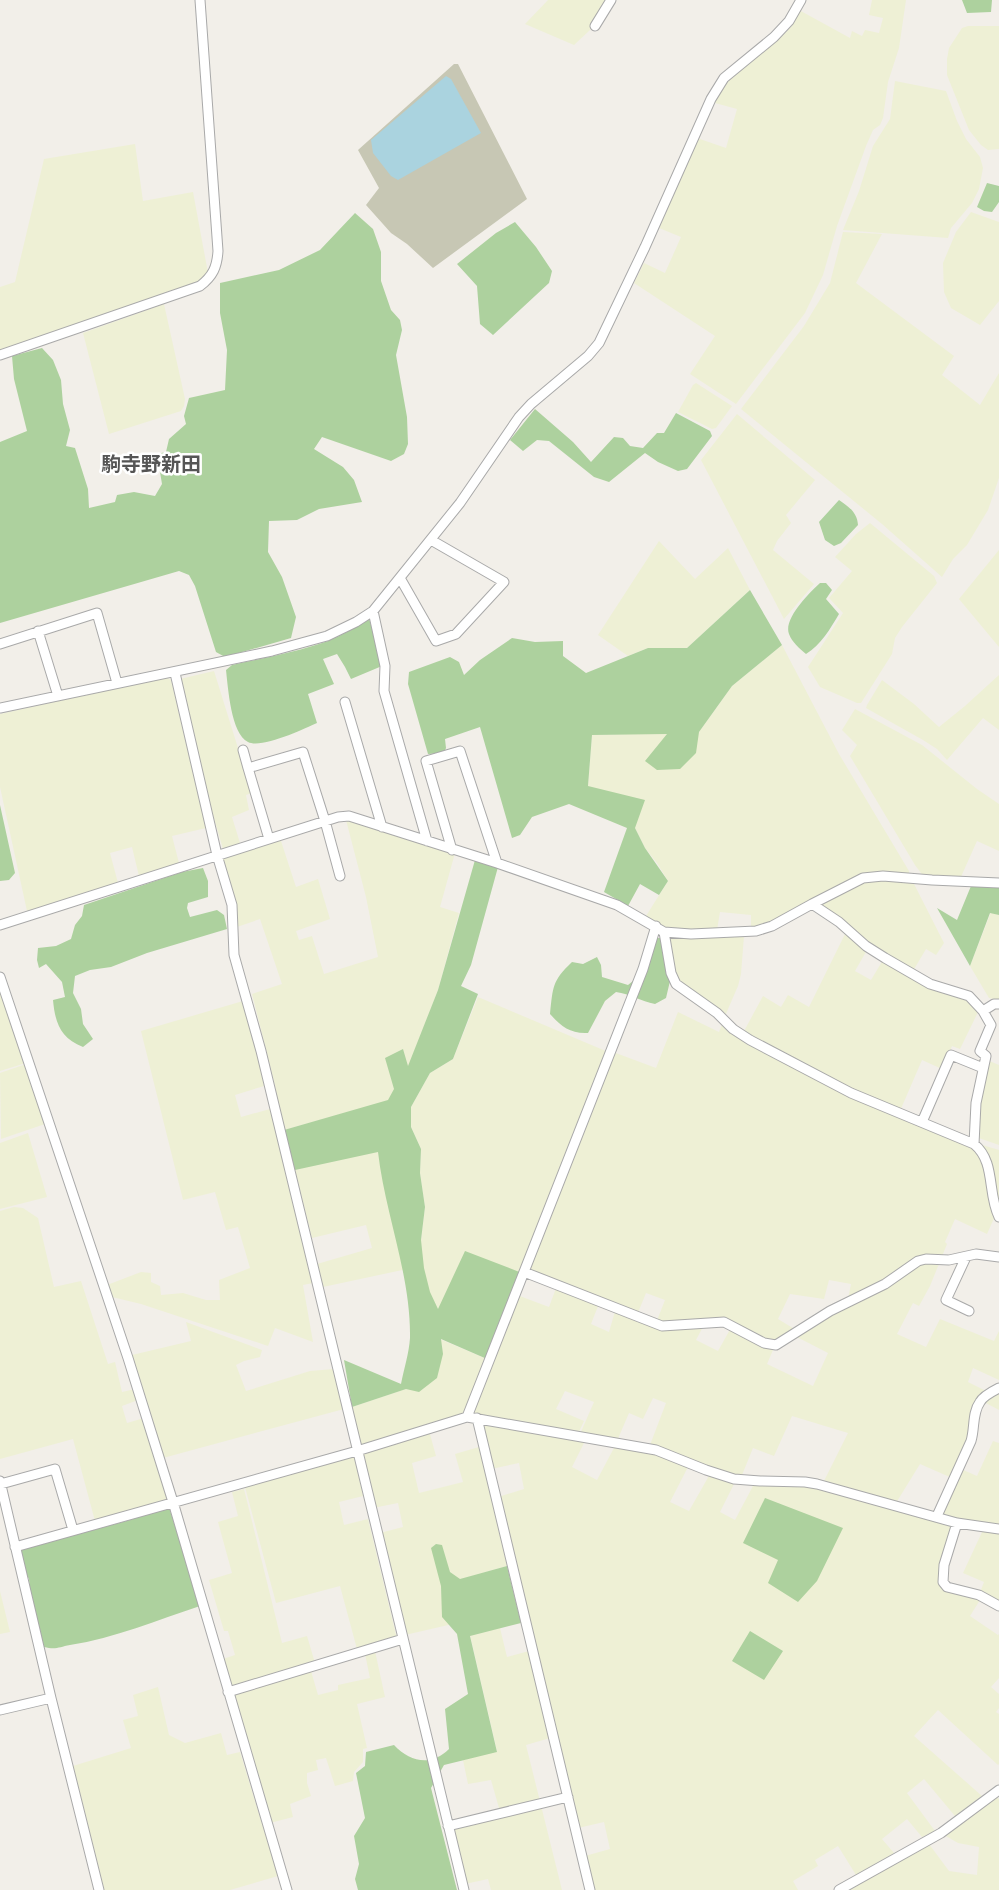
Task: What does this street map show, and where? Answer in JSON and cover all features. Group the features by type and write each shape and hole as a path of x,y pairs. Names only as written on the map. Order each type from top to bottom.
{"street":[{"path":"0,355 200,286 207,281 216,269 218,252 200,0"},
{"path":"595,26 611,0"},
{"path":"0,707 175,673 272,651 327,636 356,622 373,611 431,540 481,474 508,432 531,404 588,356 599,343 645,247 711,98 724,78 774,37 789,21 801,0"},
{"path":"400,578 436,641 456,634 504,582 431,540"},
{"path":"373,611 385,666 384,691 427,840"},
{"path":"0,644 97,613 117,683"},
{"path":"38,631 58,696"},
{"path":"175,673 217,855 232,904 234,956 261,1051 464,1890"},
{"path":"345,702 382,826"},
{"path":"243,750 269,838"},
{"path":"452,850 426,761 460,751 497,863"},
{"path":"248,768 303,752 340,876"},
{"path":"0,926 269,838 325,821 349,816 427,840 617,904 660,929 691,934 756,931 772,926 863,878 883,876 999,883"},
{"path":"812,904 839,922 869,948 924,981 969,996 983,1011 991,1025 980,1051 986,1056 976,1103 974,1144"},
{"path":"660,929 671,973 676,984 717,1013 734,1029 750,1040 851,1093 974,1144 984,1155 990,1170 994,1202 999,1216"},
{"path":"590,1890 472,1418 524,1272 660,929"},
{"path":"0,977 122,1341 173,1502 287,1890"},
{"path":"983,1011 994,1004 999,1004"},
{"path":"922,1122 951,1055 983,1068"},
{"path":"524,1272 662,1326 724,1322 764,1343 776,1345 830,1312 885,1284 918,1261 966,1257 976,1254 999,1257"},
{"path":"966,1257 946,1300 969,1311"},
{"path":"937,1516 972,1441 975,1431 975,1416 980,1401 999,1388"},
{"path":"15,1547 472,1418 656,1450 734,1479 817,1484 957,1523 999,1529"},
{"path":"73,1530 55,1470 0,1483 99,1890"},
{"path":"957,1523 944,1565 943,1582 947,1586 979,1595 999,1606"},
{"path":"228,1692 403,1639"},
{"path":"0,1710 51,1698"},
{"path":"839,1890 941,1833 999,1790"},
{"path":"448,1826 568,1797"}],"shaded area":[{"path":"548,0 608,0 590,30 574,45 525,24"},
{"path":"872,0 906,0 899,48 888,82 883,118 880,125 873,130 866,146 837,226 823,275 805,313 736,404 690,374 715,336 634,283 644,263 665,273 681,237 659,228 697,138 726,148 737,109 715,103 718,93 729,80 791,27 799,10 850,38 852,31 862,36 865,30 879,33 883,18 869,15"},
{"path":"968,26 999,26 999,149 988,150 981,145 969,130 947,75 949,48 962,28"},
{"path":"454,64 458,64 527,199 433,268 407,244 391,233 366,205 379,188 358,150"},
{"path":"895,81 946,91 966,139 980,157 983,168 979,189 972,203 951,228 948,238 843,230 859,191 873,146 890,119"},
{"path":"135,144 143,201 193,192 208,273 197,282 0,350 0,287 15,282 44,159"},
{"path":"971,212 999,222 999,301 980,325 951,308 944,292 943,263 956,232"},
{"path":"843,232 882,234 856,283 954,356 942,375 980,405 999,373 999,478 988,510 967,545 953,559 942,577 882,524 741,409 804,326 830,283"},
{"path":"164,304 185,399 184,406 181,411 109,434 83,333"},
{"path":"696,383 732,406 716,428 712,429 678,412"},
{"path":"737,414 815,480 786,515 791,523 777,541 773,550 814,584 784,619 701,460"},
{"path":"870,523 934,576 937,583 902,627 895,638 892,654 861,703 857,703 820,687 808,667 843,613 829,598 852,571 835,557 856,534"},
{"path":"659,541 695,579 728,548 750,590 687,648 648,648 628,656 598,635"},
{"path":"999,550 999,647 959,599"},
{"path":"782,645 839,754 909,871 909,875 856,877 792,910 770,924 751,928 751,915 720,912 717,930 691,931 665,927 646,916 668,881 645,848 635,828 588,786 592,735 699,732 732,686"},
{"path":"214,671 252,793 246,795 249,810 232,817 240,843 223,849 206,791 180,679"},
{"path":"999,675 999,730 983,718 947,760 937,749 923,740 866,708 882,680 914,704 939,727"},
{"path":"166,677 171,680 206,828 172,836 179,863 139,876 132,847 110,853 118,883 27,911 0,787 0,714"},
{"path":"855,709 922,745 999,804 999,851 977,841 960,879 924,877 850,756 857,745 842,730"},
{"path":"346,820 455,853 440,907 459,913 438,990 408,1068 388,1101 284,1130 252,994 282,984 260,919 237,927 221,858 280,838 296,887 318,879 330,919 296,931 299,940 312,936 324,974 378,957 366,897"},
{"path":"884,878 913,882 944,943 936,955 926,949 910,976 970,997 979,1010 960,1049 952,1046 942,1069 922,1060 900,1111 849,1089 743,1033 763,996 781,1007 788,995 809,1007 849,926 817,904 863,881","holes":["867,950 883,960 871,980 855,971"]},
{"path":"991,912 999,915 999,1000 989,998 970,966"},
{"path":"667,935 707,938 744,936 741,974 725,1016 678,983"},
{"path":"0,987 26,1063 0,1071"},
{"path":"478,997 608,1052 522,1273 443,1318 419,1306 421,1240 425,1207 420,1173 421,1149 411,1127 411,1107 430,1073 453,1059"},
{"path":"243,1001 257,1050 264,1086 235,1095 241,1117 270,1109 313,1283 303,1285 313,1342 275,1328 268,1346 141,1304 112,1297 107,1285 141,1272 151,1273 151,1282 160,1286 161,1295 183,1293 206,1300 220,1300 219,1280 250,1268 238,1227 226,1230 215,1192 183,1200 141,1031"},
{"path":"678,1012 719,1032 723,1022 762,1050 979,1144 999,1150 999,1218 995,1216 987,1234 955,1219 930,1286 919,1306 913,1303 897,1334 926,1347 940,1319 994,1341 999,1331 999,1380 973,1368 968,1382 988,1392 952,1478 920,1464 896,1503 823,1483 848,1433 792,1416 774,1456 753,1448 742,1475 734,1476 650,1445 666,1403 653,1398 643,1419 629,1413 617,1441 580,1434 594,1402 565,1391 556,1409 584,1421 578,1434 471,1415 517,1295 549,1307 558,1283 526,1271 613,1052 656,1068","holes":["829,1280 851,1284 847,1304 793,1335 828,1353 813,1386 767,1364 776,1343 796,1330 778,1319 790,1294 824,1299","646,1293 665,1300 656,1323 637,1315","600,1301 616,1308 609,1332 591,1324","705,1323 732,1326 718,1351 696,1340"]},
{"path":"987,1060 999,1065 999,1145 976,1137 978,1103"},
{"path":"26,1064 45,1124 1,1139 0,1073"},
{"path":"28,1133 47,1197 0,1209 0,1143"},
{"path":"380,1146 407,1269 323,1287 317,1264 372,1248 366,1225 312,1238 295,1170"},
{"path":"14,1207 23,1208 38,1218 54,1287 81,1281 108,1364 115,1362 122,1392 135,1389 138,1400 122,1406 127,1423 144,1418 167,1498 165,1501 95,1521 73,1439 0,1459 0,1211"},
{"path":"186,1322 262,1350 260,1357 236,1365 246,1391 310,1371 334,1369 344,1409 163,1458 132,1355 191,1341"},
{"path":"435,1337 487,1359 464,1416 428,1427 436,1456 412,1463 419,1493 463,1482 455,1454 479,1447 507,1566 448,1583 457,1623 405,1635 380,1533 403,1527 398,1503 373,1508 352,1407 420,1384"},
{"path":"999,1389 999,1410 984,1402"},
{"path":"479,1420 585,1441 572,1467 597,1480 615,1446 654,1452 689,1465 670,1502 689,1511 710,1474 735,1482 720,1512 735,1520 754,1484 808,1484 954,1525 940,1581 956,1593 980,1600 970,1616 999,1634 999,1678 991,1687 999,1694 999,1708 996,1712 999,1714 999,1764 938,1710 914,1736 982,1796 955,1816 924,1779 907,1793 935,1831 922,1837 907,1819 882,1839 894,1853 856,1875 838,1846 815,1860 818,1866 793,1881 798,1890 593,1890 585,1856 610,1849 604,1822 578,1828 498,1497 524,1489 519,1463 491,1469"},
{"path":"993,1441 999,1443 999,1525 959,1520 942,1515 961,1469 977,1476"},
{"path":"354,1454 363,1496 339,1502 344,1525 368,1519 397,1639 357,1649 340,1586 276,1603 245,1487"},
{"path":"244,1489 282,1643 307,1636 315,1663 231,1688 223,1659 235,1655 228,1631 224,1631 209,1580 232,1573 218,1522 238,1516 232,1492"},
{"path":"983,1530 999,1531 999,1606 979,1595 984,1582 963,1573"},
{"path":"0,1591 10,1632 0,1634"},
{"path":"500,1628 507,1657 529,1651 550,1738 526,1745 562,1890 491,1890 488,1879 465,1884 450,1828 501,1815 491,1780 468,1784 463,1760 497,1751 470,1635"},
{"path":"375,1651 385,1697 357,1704 367,1748 363,1749 363,1762 354,1772 353,1781 335,1786 326,1758 316,1760 318,1770 307,1773 307,1783 311,1796 290,1804 293,1817 270,1823 232,1694 311,1671 318,1695 338,1690 338,1685 370,1678 365,1654"},
{"path":"158,1687 169,1735 185,1743 221,1733 227,1755 240,1752 278,1876 230,1890 104,1890 73,1766 131,1748 123,1720 138,1716 133,1695"},
{"path":"996,1796 999,1799 999,1890 846,1890 929,1844 949,1871 977,1875 979,1847 958,1843 944,1835"}],"green space":[{"path":"962,0 992,0 991,12 967,13"},
{"path":"987,183 999,186 999,202 992,212 984,211 977,207"},
{"path":"355,213 373,229 381,252 381,281 391,310 400,320 402,330 396,355 407,417 408,444 404,454 391,461 322,437 314,449 343,467 354,480 362,502 319,509 297,520 269,521 268,552 282,577 296,617 291,638 225,657 216,652 195,586 189,575 179,571 0,623 0,442 27,431 14,379 12,356 42,348 53,360 61,380 63,404 70,430 66,446 75,448 88,489 89,508 115,502 117,495 134,492 155,496 162,484 157,454 166,452 169,439 186,424 184,416 189,398 225,390 227,350 220,313 220,283 279,270 320,250"},
{"path":"515,222 536,247 552,271 549,283 493,335 480,324 477,286 457,264 496,233"},
{"path":"535,409 573,442 591,462 614,437 623,438 630,446 643,448 657,433 664,433 676,413 710,431 712,436 687,469 678,471 658,462 645,453 609,482 594,477 549,441 537,440 523,451 510,440"},
{"path":"839,500 854,513 858,525 841,543 834,546 825,540 819,522"},
{"path":"820,583 826,583 832,590 826,599 839,614 821,641 806,654 792,640 788,628 798,606"},
{"path":"750,590 782,645 732,686 699,732 696,753 680,769 657,770 645,761 667,734 592,735 588,786 645,800 635,828 645,848 668,881 659,895 640,884 628,906 604,892 627,828 569,804 532,817 520,835 512,838 480,727 445,739 446,748 444,753 428,754 408,684 409,672 450,657 459,662 464,675 480,660 512,638 535,642 563,641 563,656 586,673 648,648 687,648"},
{"path":"369,618 382,666 351,679 337,654 323,659 334,684 308,694 317,723 272,741 262,743 248,742 242,737 231,709 226,670 232,665 292,652 328,641 349,631"},
{"path":"0,805 15,873 9,880 0,881"},
{"path":"475,860 498,867 471,965 461,986 478,994 453,1059 430,1073 411,1107 411,1127 421,1149 420,1173 425,1207 421,1240 424,1268 430,1292 438,1309 465,1251 522,1273 487,1359 441,1339 443,1354 437,1378 419,1392 406,1389 352,1407 344,1360 401,1384 410,1338 406,1291 381,1175 378,1152 295,1170 284,1130 388,1100 394,1089 385,1058 403,1049 408,1066 438,990"},
{"path":"203,868 208,881 208,897 188,903 187,908 190,917 217,910 224,915 227,929 147,953 111,967 90,970 75,976 73,993 81,1009 83,1024 93,1039 83,1047 69,1039 57,1022 53,1000 65,997 62,982 46,964 39,968 37,960 38,948 56,946 71,939 75,925 82,916 84,905 182,872"},
{"path":"971,886 999,886 999,915 990,913 970,966 937,908 957,920"},
{"path":"657,938 661,938 670,981 666,998 655,1004 616,992 605,1001 588,1033 571,1031 550,1014 557,980 572,962 583,964 597,957 601,965 602,977 628,985 633,981 643,980"},
{"path":"765,1498 843,1528 817,1581 798,1602 768,1583 778,1560 743,1543"},
{"path":"169,1507 200,1606 103,1638 57,1648 44,1647 31,1600 29,1579 22,1567 20,1550 130,1520"},
{"path":"436,1544 442,1545 450,1572 460,1579 507,1566 521,1623 470,1636 497,1752 444,1765 431,1788 457,1890 358,1890 355,1879 359,1864 354,1836 365,1818 356,1773 365,1766 366,1752 394,1745 407,1755 421,1760 428,1760 442,1755 449,1749 445,1709 468,1694 457,1634 442,1617 441,1586 431,1548"},
{"path":"750,1631 783,1651 764,1680 732,1661"}],"water":[{"path":"446,76 451,79 481,133 398,180 391,176 373,153 371,140"}],"district":[{"name":"駒寺野新田","path":"151,464"}]}
